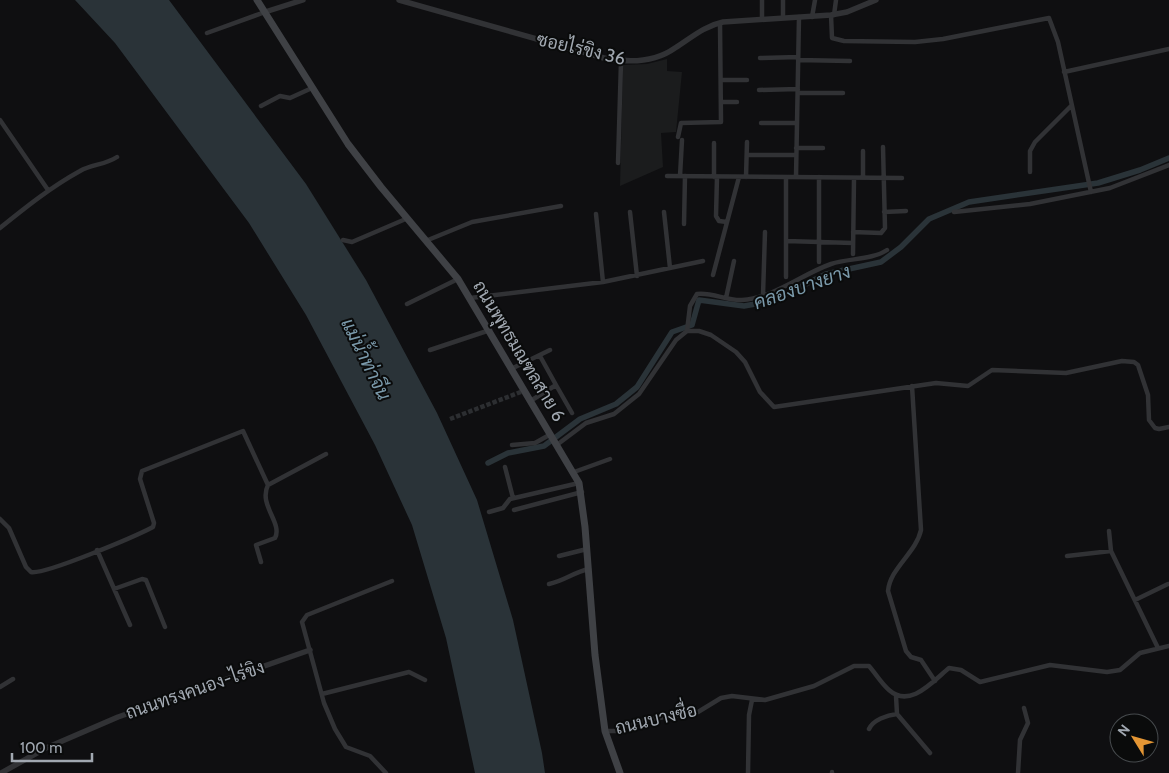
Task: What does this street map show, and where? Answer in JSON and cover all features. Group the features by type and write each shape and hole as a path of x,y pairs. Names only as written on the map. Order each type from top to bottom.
{"main road":[{"name":"ถนนพุทธมณฑลสาย 6","path":"257,0 348,144 458,278 574,472 582,492 595,655 605,731 620,773"}],"street":[{"path":"207,33 303,0"},
{"name":"ซอยไร่ขิง 36","path":"399,0 419,3 621,62 650,59 662,55 705,28 720,23 833,15 847,12 876,0"},
{"path":"762,0 762,20"},
{"path":"783,0 784,18"},
{"path":"812,17 815,0"},
{"path":"836,0 832,36 836,41 906,42 943,39 1049,18 1058,42 1090,190"},
{"path":"796,177 799,17"},
{"path":"684,224 681,123 721,122 720,23"},
{"path":"1064,72 1169,49"},
{"path":"760,58 798,58 850,62"},
{"path":"618,163 621,62"},
{"path":"721,80 746,80"},
{"path":"261,106 280,96 290,98 312,88"},
{"path":"760,90 844,93"},
{"path":"721,102 737,102"},
{"path":"1030,172 1030,152 1035,142 1071,106"},
{"path":"0,120 48,190"},
{"path":"760,123 797,123"},
{"path":"746,177 747,142"},
{"path":"714,143 716,216 719,221 727,222"},
{"path":"853,232 884,231 883,147"},
{"path":"796,148 823,148"},
{"path":"863,177 864,151"},
{"path":"746,155 796,155"},
{"path":"0,228 48,190 83,169 108,162 117,157"},
{"path":"954,212 1030,204 1090,190 1110,188 1169,165"},
{"path":"666,176 902,178"},
{"path":"713,275 739,177"},
{"path":"786,177 786,277"},
{"path":"819,177 819,262"},
{"path":"853,254 854,178"},
{"path":"428,240 472,222 560,206"},
{"path":"884,212 906,211"},
{"path":"630,212 637,276"},
{"path":"664,212 670,268"},
{"path":"596,214 603,282"},
{"path":"343,240 352,242 408,218"},
{"path":"763,295 765,232"},
{"path":"786,241 853,243"},
{"path":"687,330 687,319 692,300 697,294 744,300 763,295 831,264 855,257 875,255 887,250"},
{"path":"470,298 603,282 703,261"},
{"path":"726,298 734,261"},
{"path":"407,304 458,278"},
{"path":"430,350 490,330"},
{"path":"558,444 586,423 614,414 639,394 679,336 687,330 711,335 736,352 745,362 760,392 774,407 912,386 950,383 968,386 992,370 1066,373 1128,361 1138,365 1141,372 1148,395 1149,420 1151,424 1159,429 1169,427"},
{"path":"513,368 550,350"},
{"path":"540,356 572,413"},
{"path":"532,400 556,384"},
{"path":"912,386 921,530 914,546 890,581 888,591 908,656 921,660 935,682"},
{"path":"0,518 9,528 26,567 33,573 153,527 154,523 140,479 142,471 243,431 268,485"},
{"path":"512,445 535,443 551,434"},
{"path":"260,562 256,545 274,539 277,535 264,496 268,485 326,454"},
{"path":"574,472 610,459"},
{"path":"505,467 514,498"},
{"path":"489,512 503,508 508,500 514,498 579,483"},
{"path":"514,510 582,492"},
{"path":"1109,531 1112,551 1158,648"},
{"path":"559,556 587,549"},
{"path":"97,550 130,625"},
{"path":"1067,556 1112,551"},
{"path":"549,584 564,581 576,572 589,568"},
{"path":"114,590 142,578 146,580 165,627"},
{"path":"386,773 372,758 346,747 330,719 302,622 305,617 392,580"},
{"path":"1135,600 1168,584"},
{"path":"930,753 897,714 896,697 913,695 935,682 949,668 954,667 980,682 1050,665 1114,671 1125,668 1140,653 1169,646"},
{"name":"ถนนทรงคนอง-ไร่ขิง","path":"1,773 46,748 118,717 156,706 310,650"},
{"name":"ถนนบางซื่อ","path":"605,731 619,731 645,720 698,712 721,698 732,696 752,700 765,700 802,690 860,665 869,666 896,697"},
{"path":"322,694 409,672 425,680"},
{"path":"0,687 14,679"},
{"path":"748,773 749,715 752,700"},
{"path":"1018,773 1020,740 1028,723 1024,708"},
{"path":"869,729 880,718 897,714"}],"shaded area":[{"path":"667,59 667,71 682,72 676,132 661,133 663,167 620,186 623,65 647,64"}],"water":[{"name":"แม่น้ำท่าจีน","path":"75,0 169,0 306,184 366,280 437,413 477,500 513,620 545,773 475,773 446,638 412,525 375,445 306,315 249,223 115,43"}],"waterway":[{"name":"คลองบางยาง","path":"488,463 508,453 544,446 580,419 616,404 637,387 672,332 692,325 699,300 744,306 776,299 826,274 881,262 901,247 929,219 969,202 1098,183 1140,170 1169,158"}],"tunnel":[{"path":"450,419 526,390"}]}
